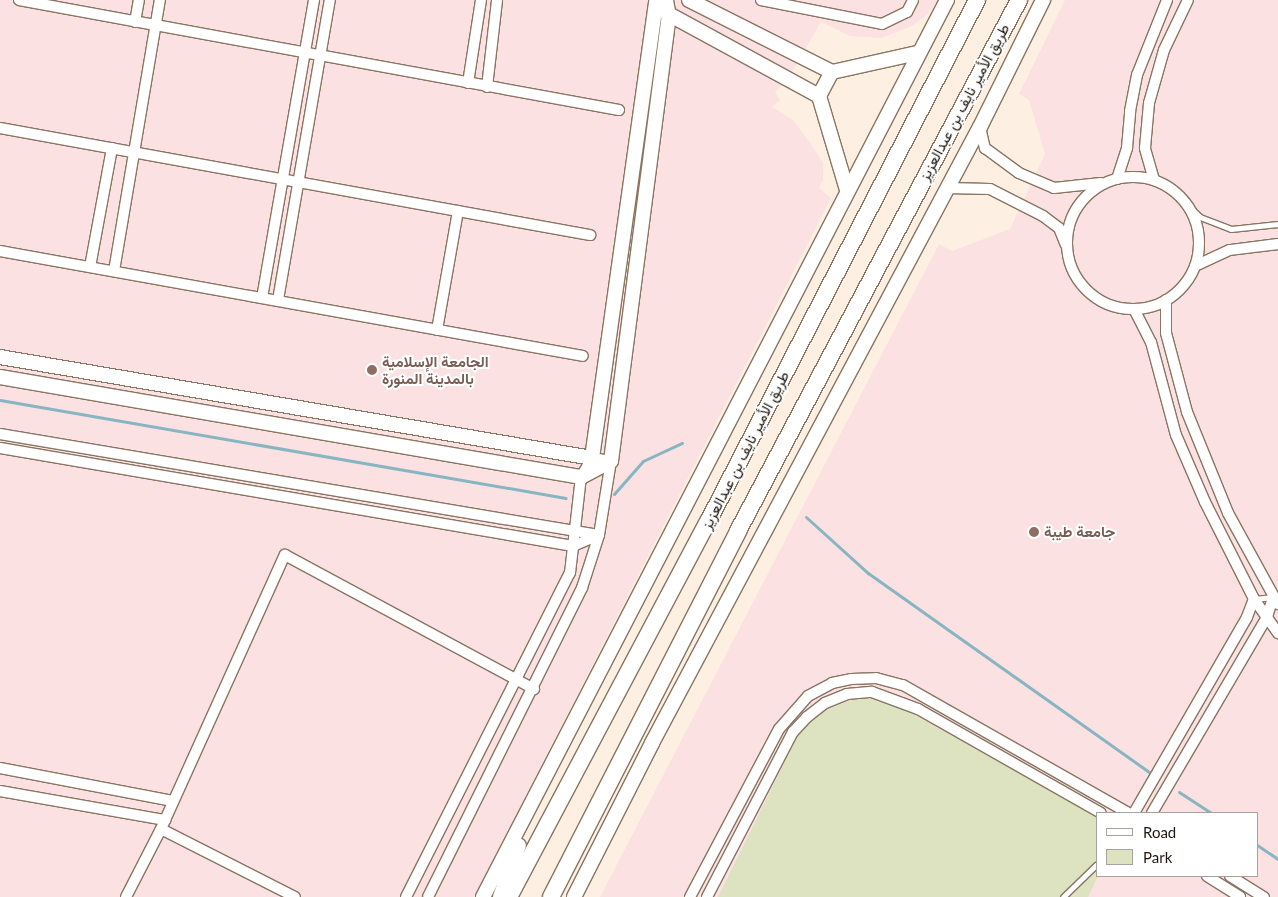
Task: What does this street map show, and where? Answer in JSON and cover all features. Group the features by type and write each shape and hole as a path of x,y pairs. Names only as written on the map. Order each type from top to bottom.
{"highway":[{"name":"طريق الأمير نايف بن عبدالعزيز","path":"509,897 709,520 977,0"},
{"name":"طريق الأمير نايف بن عبدالعزيز","path":"551,897 733,539 1019,0"}],"main road":[{"path":"689,0 832,72 918,52"},
{"path":"483,897 536,800 847,190 947,0"},
{"path":"574,897 657,734 980,127 1043,0"},
{"path":"655,1 669,16 819,96"},
{"path":"0,357 592,458 655,1"},
{"path":"0,377 581,477 612,460 669,16"},
{"path":"832,72 819,96 847,190"},
{"path":"500,897 536,800"}],"street":[{"path":"19,0 304,54 619,110"},
{"path":"135,22 139,0"},
{"path":"114,271 160,0"},
{"path":"262,298 314,0"},
{"path":"278,300 330,0"},
{"path":"468,83 481,0"},
{"path":"487,86 497,0"},
{"path":"761,0 882,24 907,12 913,0"},
{"path":"1067,247 1068,228 1076,209 1089,193 1112,180 1127,148 1130,111 1138,75 1167,0"},
{"path":"1154,180 1145,148 1148,102 1164,50 1188,0"},
{"path":"946,188 990,189 1047,218 1059,228 1067,247 1072,268 1082,285 1097,298 1114,306 1134,309 1166,300 1183,286 1195,266 1198,236 1195,221 1184,202 1170,189 1154,180 1135,177 1054,188 1026,176 985,148 980,127"},
{"path":"0,128 590,235"},
{"path":"90,267 112,148"},
{"path":"438,330 458,211"},
{"path":"1195,266 1230,250 1278,244"},
{"path":"0,251 584,356"},
{"path":"1153,812 1268,617 1276,600 1228,512 1187,412 1166,333 1166,300"},
{"path":"1134,309 1151,342 1176,435 1205,502 1254,599 1278,633"},
{"path":"0,434 599,536"},
{"path":"0,448 573,546 599,536"},
{"path":"406,897 570,573 573,531 581,477 592,458 612,460 599,536 582,588 534,689 428,897"},
{"path":"126,897 163,824 285,555 534,689"},
{"path":"1135,812 1248,617 1254,599"},
{"path":"690,897 779,729 808,696 832,683 851,679 876,678 903,685 1126,812"},
{"path":"707,897 794,732 806,716 825,703 847,694 872,692 918,709 1099,812"},
{"path":"0,768 173,801"},
{"path":"0,791 163,824 295,897"},
{"path":"1208,877 1240,897"},
{"path":"1232,877 1264,897"}],"lane":[{"path":"1184,202 1200,217 1231,230 1278,224"},
{"path":"1254,599 1276,600"},
{"path":"1063,897 1096,865"}],"shaded area":[{"name":"الجامعة الإسلامية بالمدينة المنورة","path":"0,0 937,0 928,14 912,26 881,38 850,36 821,22 788,79 775,92 780,100 772,107 793,120 811,144 823,163 823,180 819,188 831,198 474,897 0,897"},
{"name":"جامعة طيبة","path":"1065,0 1278,0 1278,897 600,897 939,244 952,251 1010,229 1045,154 1029,100 1019,94"}],"green space":[{"path":"869,695 890,701 1096,816 1096,877 1098,877 1088,897 718,897 798,735 826,708"}],"waterway":[{"path":"0,400 566,498"},
{"path":"614,494 643,461 682,443"},
{"path":"806,517 868,573 1150,773"},
{"path":"1179,792 1209,812"},
{"path":"1258,846 1278,859"}],"place":[{"name":"الجامعة الإسلامية بالمدينة المنورة","path":"372,370"},
{"name":"جامعة طيبة","path":"1034,532"}]}
